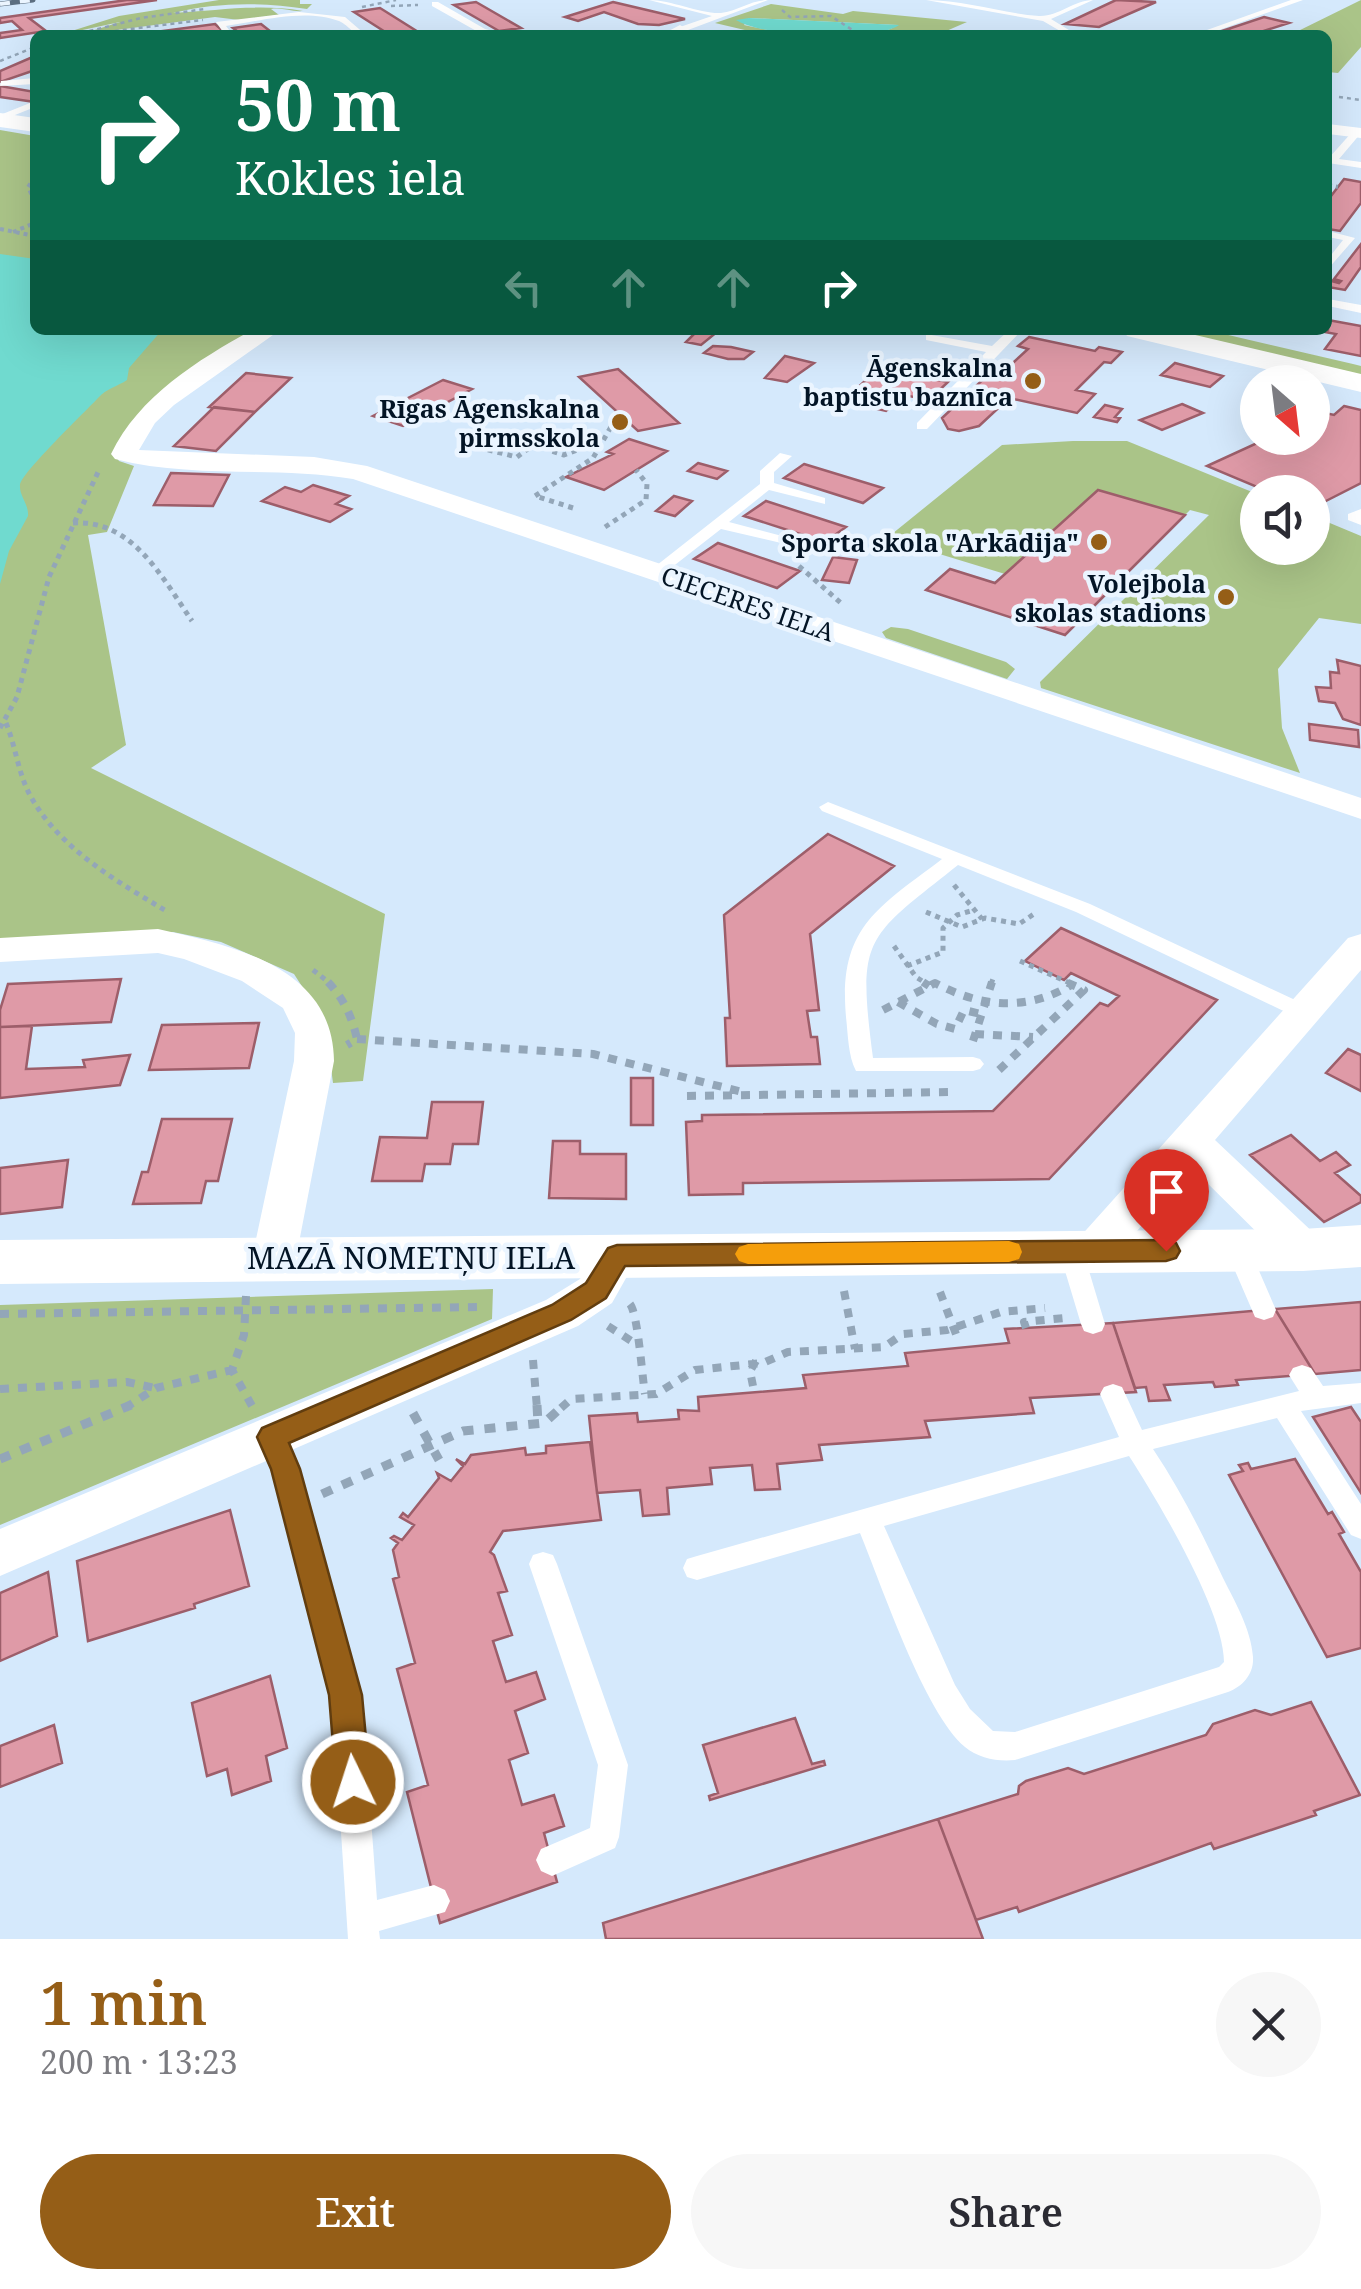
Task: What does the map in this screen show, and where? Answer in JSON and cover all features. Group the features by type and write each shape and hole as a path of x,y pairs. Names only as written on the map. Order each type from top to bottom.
{"street":[{"path":"0,119 30,124"},
{"path":"1332,129 1358,133"},
{"path":"114,456 155,410 191,378 260,335"},
{"path":"1159,335 1361,382"},
{"name":"CIECERES IELA","path":"114,456 339,468 1361,809"},
{"path":"0,950 176,944 255,972 298,1000 314,1033 314,1061 274,1258"},
{"path":"1069,1265 1361,946"},
{"path":"1188,1139 1303,1250"},
{"name":"MAZĀ NOMETŅU IELA","path":"0,1262 274,1258 624,1280 1069,1265 1238,1250 1361,1246"},
{"path":"0,1554 562,1312 596,1291 624,1280"}],"lane":[{"path":"299,14 320,0"},
{"path":"653,0 719,15"},
{"path":"680,30 764,0"},
{"path":"918,0 965,10"},
{"path":"930,0 1045,19 1065,30"},
{"path":"1045,19 1089,0"},
{"path":"1212,30 1299,0"},
{"path":"434,4 481,30"},
{"path":"226,30 219,24 299,14 342,19 356,30"},
{"path":"270,17 282,26"},
{"path":"1,84 30,79"},
{"path":"0,119 30,106"},
{"path":"1332,159 1358,133"},
{"path":"1332,161 1361,165"},
{"path":"1332,262 1356,237"},
{"path":"1355,308 1343,316 1361,320"},
{"path":"922,426 1011,335"},
{"path":"930,337 995,350"},
{"path":"767,485 766,471 785,456"},
{"path":"767,485 820,502"},
{"path":"657,572 767,485"},
{"path":"720,524 819,550"},
{"path":"828,808 949,863 1083,908 1301,1010"},
{"path":"949,863 875,926 862,943 857,964 863,1066 974,1064"},
{"path":"1238,1250 1264,1310"},
{"path":"1069,1265 1092,1324"},
{"path":"697,1568 1135,1442 1284,1407 1309,1386 1361,1393"},
{"path":"868,1519 946,1695 965,1726 989,1745 1001,1749 1015,1746 1228,1678 1237,1668 1240,1648 1229,1620 1172,1500 1135,1442 1113,1394"},
{"path":"1284,1407 1361,1527"},
{"path":"272,1437 296,1506 348,1710 363,1929 434,1901"},
{"path":"543,1564 612,1765 604,1837 552,1860"}],"path":[{"path":"374,6 434,4"},
{"path":"782,10 793,18 831,16 852,30"},
{"path":"124,30 216,18 239,21"},
{"path":"0,62 30,50"},
{"path":"1339,97 1361,100"},
{"path":"1332,185 1338,186"},
{"path":"14,232 30,225"},
{"path":"0,229 30,235"},
{"path":"574,508 535,496 593,458 619,413"},
{"path":"537,442 517,457 476,447 498,432 537,442 552,446 570,444 576,446 575,452"},
{"path":"552,446 551,451 556,454 575,452 602,461"},
{"path":"114,456 73,523 48,576 17,698 3,726 22,777 58,832 112,879 180,919"},
{"path":"592,535 646,500 647,484 636,470"},
{"path":"73,523 98,522 119,535 151,562 192,621"},
{"path":"811,579 853,612"},
{"path":"949,863 982,919"},
{"path":"902,902 962,927 982,919 1019,924"},
{"path":"928,986 907,966 943,952 940,936 948,922 974,910"},
{"path":"974,1064 970,1050 994,976"},
{"path":"858,1014 876,1014 935,983 958,995 986,1002 1026,1004 1072,985"},
{"path":"898,1002 955,1030 964,1010 981,1014"},
{"path":"975,1034 1034,1037"},
{"path":"358,1039 593,1054 694,1076 752,1095"},
{"path":"1026,1328 1024,1322 1048,1319 1045,1308 1069,1265"},
{"path":"624,1280 636,1312 636,1344 645,1394"},
{"path":"843,1280 855,1348"},
{"path":"936,1280 959,1342"},
{"path":"0,1459 131,1405 156,1388 232,1370 244,1335 244,1307"},
{"path":"0,1314 244,1307 485,1308"},
{"path":"296,1506 464,1431 544,1424 570,1399 656,1394 695,1370 788,1352 884,1347 902,1334 954,1328 1001,1312 1045,1308"},
{"path":"598,1318 636,1344"},
{"path":"532,1347 538,1424"},
{"path":"753,1386 755,1361"},
{"path":"0,1389 127,1382 156,1388"},
{"path":"407,1402 439,1460"}],"shaded area":[{"path":"219,0 300,0 300,4 312,4 307,9 223,5 173,13 254,8 286,9 303,11 271,9 279,15 239,20 215,17 95,30 120,22 75,30 119,16"},
{"path":"1361,0 1361,47 1338,73 1332,72 1332,30 1300,30"},
{"path":"771,4 843,14 853,11 967,22 949,30 886,30 898,25 749,18 744,25 770,30 745,30 715,23"},
{"path":"736,20 899,25 888,30 769,30"},
{"path":"0,130 30,135 30,335 255,335 113,452 119,461 134,466 107,532 88,535 126,745 91,768 385,914 363,1081 333,1083 325,1022 294,974 221,942 173,932 0,942"},
{"path":"0,254 30,258 30,335 158,335 129,368 127,380 102,394 23,478 20,489 28,516 9,551 0,584"},
{"path":"1190,335 1228,335 1361,366 1361,375"},
{"path":"1127,441 1240,487 1240,565 1330,565 1330,523 1361,536 1361,624 1319,618 1278,669 1282,728 1300,773 1041,688 1040,682 1209,515 1190,510 1185,515 1098,490 1005,574 887,538 1002,445"},
{"path":"891,627 908,629 1006,662 1015,669 1007,679 886,638 882,632"},
{"path":"493,1289 492,1319 0,1525 0,1305"}],"building":[{"path":"127,0 157,0 29,18 45,30 0,38 0,33 22,30 12,21 0,23 0,18"},
{"path":"1116,0 1156,2 1099,27 1065,24"},
{"path":"476,2 521,28 497,30 454,5"},
{"path":"613,2 685,19 659,25 638,24 604,12 578,21 565,17"},
{"path":"380,8 415,30 382,30 354,12"},
{"path":"1264,17 1289,23 1267,30 1225,30"},
{"path":"215,24 222,30 170,30"},
{"path":"261,24 269,30 236,30 233,28"},
{"path":"30,58 30,72 0,82 0,71"},
{"path":"0,86 30,91 30,101 0,97"},
{"path":"1344,179 1361,182 1361,203 1340,231 1332,230 1332,195"},
{"path":"1361,244 1361,267 1345,290 1332,288 1332,281 1341,281 1334,279"},
{"path":"1332,321 1361,326 1361,356 1325,349 1336,334 1332,333"},
{"path":"693,335 713,335 701,345 686,342"},
{"name":"Āgenskalna baptistu baznīca","path":"1029,337 1095,351 1099,347 1122,352 1111,363 1104,362 1076,390 1095,394 1077,413 1009,398 979,426 959,431 948,429 942,418 993,370 1003,372 1028,349 1018,346"},
{"path":"713,346 753,352 744,359 704,353"},
{"path":"785,356 814,363 787,382 765,378"},
{"path":"1175,363 1223,376 1210,387 1161,375"},
{"path":"879,368 948,382 929,400 904,395 886,411 843,401"},
{"path":"618,369 679,423 638,431 579,377"},
{"path":"246,373 291,378 255,412 209,407"},
{"path":"443,380 472,389 403,426 373,416"},
{"path":"1182,404 1203,413 1162,430 1140,420"},
{"path":"1105,405 1122,409 1115,417 1120,418 1117,422 1094,417"},
{"path":"1344,406 1361,410 1361,483 1330,499 1330,475 1240,475 1240,480 1207,466 1240,451 1240,455 1330,455 1330,414"},
{"path":"214,407 255,412 216,451 174,446"},
{"path":"629,439 667,451 604,490 566,477 613,454 607,452"},
{"path":"698,463 727,471 717,479 688,471"},
{"path":"804,464 883,488 863,503 784,478"},
{"path":"171,473 229,475 213,506 154,505"},
{"path":"313,485 349,496 336,504 351,509 330,522 262,501 285,487 301,492"},
{"name":"Sporta skola \"Arkādija\"","path":"1098,490 1185,515 1065,635 926,590 950,569 995,583"},
{"path":"674,496 692,501 675,516 656,511"},
{"path":"766,501 846,527 825,542 744,516"},
{"path":"718,543 800,571 777,588 694,559"},
{"path":"833,557 857,560 849,583 822,580"},
{"path":"1337,660 1361,666 1361,725 1343,719 1335,703 1319,701 1316,687 1331,688 1330,672 1339,673"},
{"path":"1309,724 1358,730 1359,747 1310,740"},
{"path":"828,834 894,866 810,934 819,1010 807,1011 811,1037 817,1037 820,1064 727,1066 725,1018 730,1018 724,915"},
{"path":"1061,928 1217,1000 1049,1179 743,1183 743,1194 689,1195 686,1122 702,1121 702,1115 993,1111 1100,1003 1108,1006 1119,996 1071,973 1064,980 1025,961"},
{"path":"121,979 111,1022 0,1027 0,1010 8,984"},
{"path":"259,1023 249,1068 149,1070 162,1025"},
{"path":"32,1026 26,1069 85,1067 83,1060 130,1055 120,1085 0,1098 0,1027"},
{"path":"1348,1049 1361,1055 1361,1091 1326,1073"},
{"path":"631,1078 653,1078 653,1125 631,1125"},
{"path":"432,1102 483,1102 478,1144 453,1144 450,1164 425,1164 422,1181 372,1181 380,1137 427,1138"},
{"path":"162,1119 232,1119 218,1181 206,1181 201,1203 133,1204 142,1172 148,1172"},
{"path":"1291,1135 1320,1161 1336,1152 1350,1165 1335,1173 1361,1196 1361,1202 1324,1222 1250,1155"},
{"path":"553,1141 580,1141 580,1154 626,1154 626,1199 549,1198"},
{"path":"68,1160 62,1207 0,1214 0,1168"},
{"path":"1361,1302 1361,1370 1315,1374 1275,1309"},
{"path":"1275,1309 1315,1374 1236,1380 1238,1385 1215,1387 1213,1382 1164,1385 1170,1400 1149,1401 1146,1387 1135,1388 1113,1323"},
{"path":"1113,1323 1136,1392 1030,1398 1034,1413 925,1421 930,1437 819,1445 822,1460 777,1464 780,1489 755,1490 752,1465 710,1468 712,1484 667,1488 669,1514 643,1516 640,1490 597,1493 589,1416 637,1413 638,1422 679,1419 678,1410 699,1411 698,1397 806,1388 803,1375 908,1366 905,1353 1009,1343 1005,1329"},
{"path":"1351,1407 1361,1422 1361,1493 1313,1417"},
{"path":"590,1442 601,1520 503,1531 490,1552 507,1591 498,1593 512,1635 493,1641 506,1682 536,1672 545,1699 515,1711 528,1753 509,1760 522,1805 554,1795 564,1826 544,1833 557,1882 440,1923 407,1792 428,1785 397,1669 415,1663 393,1579 399,1577 393,1550 398,1543 391,1538 402,1540 414,1525 400,1517 403,1513 408,1517 439,1478 437,1473 451,1481 463,1466 456,1459 465,1464 471,1455 525,1448 526,1455 546,1453 546,1446"},
{"path":"1295,1459 1328,1514 1332,1512 1344,1532 1339,1534 1361,1572 1361,1648 1327,1657 1229,1475 1243,1471 1239,1465 1248,1463 1251,1469"},
{"path":"230,1510 249,1586 194,1604 195,1608 88,1641 77,1561"},
{"path":"48,1572 57,1636 0,1661 0,1593"},
{"path":"270,1676 287,1748 266,1756 271,1781 232,1795 227,1769 207,1776 192,1703"},
{"path":"1311,1702 1360,1795 1314,1811 1316,1815 1214,1849 1211,1843 1019,1912 1017,1907 976,1920 938,1819 1018,1794 1019,1786 1026,1781 1068,1768 1084,1774 1206,1735 1213,1724 1255,1710 1271,1715"},
{"path":"795,1718 812,1764 824,1761 825,1765 710,1800 709,1796 718,1793 703,1745"},
{"path":"54,1725 62,1763 0,1787 0,1746"},
{"path":"938,1819 983,1939 606,1939 603,1923"}],"railway":[{"path":"0,4 33,0"}],"slow traffic":[{"path":"748,1254 1009,1252"}],"place":[{"name":"Āgenskalna baptistu baznīca","path":"1033,381"},
{"name":"Rīgas Āgenskalna pirmsskola","path":"620,422"},
{"name":"Sporta skola \"Arkādija\"","path":"1099,542"},
{"name":"Volejbola skolas stadions","path":"1226,597"}],"route":[{"path":"353,1782 345,1695 286,1469 272,1437 582,1302 608,1277 617,1255 1166,1251"}]}
